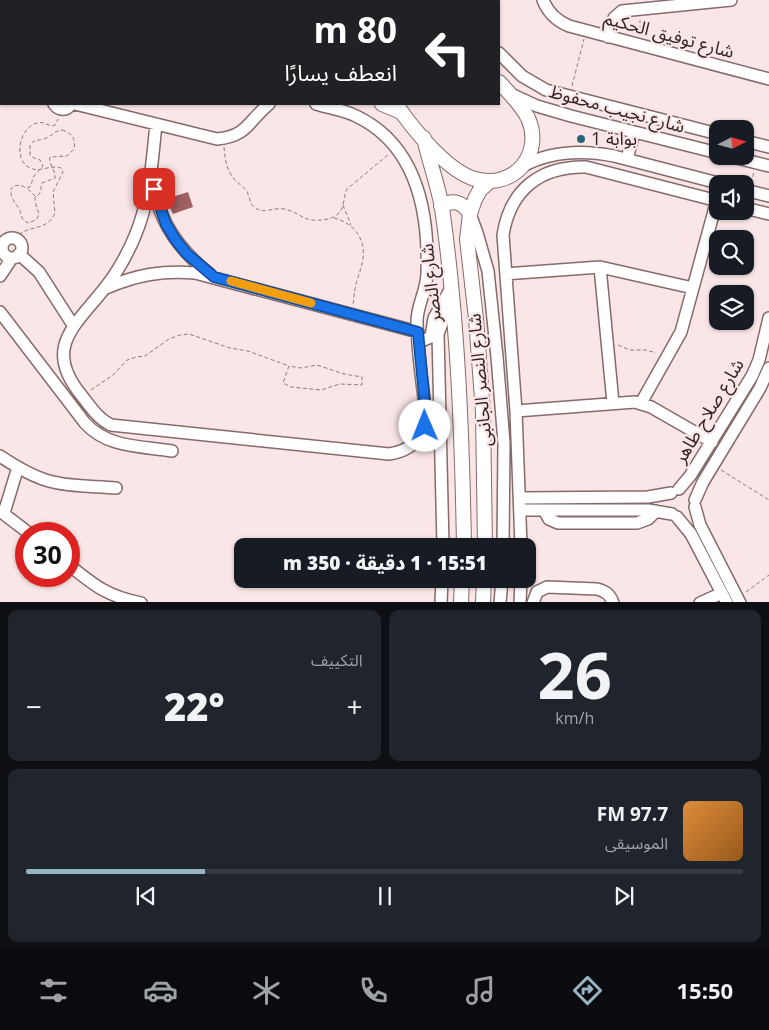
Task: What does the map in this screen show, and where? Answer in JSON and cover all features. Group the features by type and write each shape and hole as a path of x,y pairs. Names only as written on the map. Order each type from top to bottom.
{"main road":[{"path":"386,105 399,108 424,138 454,169 476,180 500,180 512,176 523,166 531,147 531,127 522,108 500,83"},
{"name":"شارع النصر","path":"424,138 441,206 450,290 461,436 464,538"},
{"path":"485,538 483,412 476,319 466,239 470,214 480,190 490,181"},
{"path":"441,206 447,202 454,201 461,203 470,214"},
{"path":"461,602 462,588"},
{"path":"482,602 483,588"}],"street":[{"name":"شارع توفيق الحكيم","path":"543,0 554,18 569,26 769,79"},
{"path":"608,37 612,22 622,11 731,0"},
{"path":"500,55 512,67 546,90 709,132"},
{"name":"شارع نجيب محفوظ","path":"509,93 521,100 550,110 612,128 709,151"},
{"path":"79,105 206,137 223,138 238,134 246,129 261,110 268,105"},
{"path":"156,124 151,172 146,199 136,233 117,271 73,325 65,341 64,359 68,377 82,397 100,418 105,422 118,426 389,454 399,453 416,443 422,435 426,416 418,337 418,310 426,286 427,274 424,213 421,196 407,164 396,148 378,130 356,116 319,105"},
{"path":"627,159 634,133"},
{"path":"754,143 769,147"},
{"path":"523,166 534,160 564,153 606,154 709,181"},
{"path":"756,163 769,166"},
{"path":"521,538 516,411 503,235 505,222 513,204 525,187 536,179 554,171 573,167 586,167 709,198"},
{"path":"151,172 154,189 166,224 186,253 214,277"},
{"path":"754,192 767,197"},
{"path":"754,210 769,214"},
{"name":"شارع النصر الجانبى","path":"470,214 488,271 496,348 504,443 503,538"},
{"path":"641,403 681,332 712,220"},
{"path":"0,276 7,249 39,272 73,325"},
{"path":"506,274 600,267 693,288"},
{"path":"600,267 612,403"},
{"path":"105,288 140,275 158,272 196,273 350,314 418,337 430,339 434,318 450,290"},
{"name":"شارع النصر الجانبى","path":"443,538 439,329 444,318 452,311"},
{"path":"0,312 85,423 96,434 116,443 172,451"},
{"name":"شارع صلاح طاهر","path":"675,491 687,481 755,370 769,318"},
{"path":"420,358 431,358 439,372"},
{"path":"755,370 768,374"},
{"name":"شارع صلاح طاهر","path":"695,503 702,482 768,374"},
{"path":"516,411 612,403 641,403 712,442"},
{"path":"0,456 40,478 58,483 116,488"},
{"path":"15,522 2,512 18,467"},
{"path":"520,504 567,498 648,498 675,491 690,493 695,503 700,525 732,599"},
{"path":"675,491 667,502 669,510 691,534 732,599"},
{"path":"567,498 567,510"},
{"path":"520,504 544,510 656,510 674,516 688,516 695,503"},
{"path":"544,510 545,515 553,522 578,523 637,523 648,519 656,510"},
{"path":"80,574 109,594 141,602"},
{"path":"533,602 537,592 547,587 597,589 609,595 613,602"},
{"path":"441,602 442,588"},
{"path":"500,602 501,588"},
{"path":"520,602 521,588"},
{"path":"700,602 732,599"}],"path":[{"path":"639,45 641,9"},
{"path":"569,96 586,31"},
{"path":"7,249 20,232 43,226 53,218 55,209 53,192 63,172 61,168 52,166 41,169 31,168 22,159 20,153 21,140 29,128 36,123 41,122 52,126 55,125 62,106"},
{"path":"606,154 612,128"},
{"path":"28,189 34,176 41,169 43,162 30,155 30,145 33,141 46,139 57,131 67,132 74,139 74,149 67,156 50,157 49,161 55,171 55,178 42,183 40,193 36,197 35,202 39,214 37,219 29,223 24,222 10,194 13,188 18,185 28,189 36,197"},
{"path":"223,138 229,172 246,191 254,208 267,212 274,209 287,210 307,220 317,221 333,217 341,210 344,195 352,184 396,148"},
{"path":"752,175 756,163"},
{"path":"343,205 351,225 362,241 364,256 350,314"},
{"path":"333,217 351,225"},
{"path":"82,397 113,375 127,360 152,353 169,339 180,334 189,334 230,348 248,351 290,366 301,368 317,365 324,366 344,374 362,378 362,385 340,384 321,390 291,387 284,383 290,366"},
{"path":"607,344 618,345 630,350 648,350 667,358"},
{"path":"713,465 769,500"},
{"path":"732,599 769,575"}],"building":[{"path":"188,192 193,207 173,214 166,199"}],"slow traffic":[{"path":"231,281 311,303"}],"place":[{"name":"بوابة 1","path":"581,139"}],"route":[{"path":"154,189 166,224 175,239 199,266 214,277 418,332 426,416 425,426"}]}
